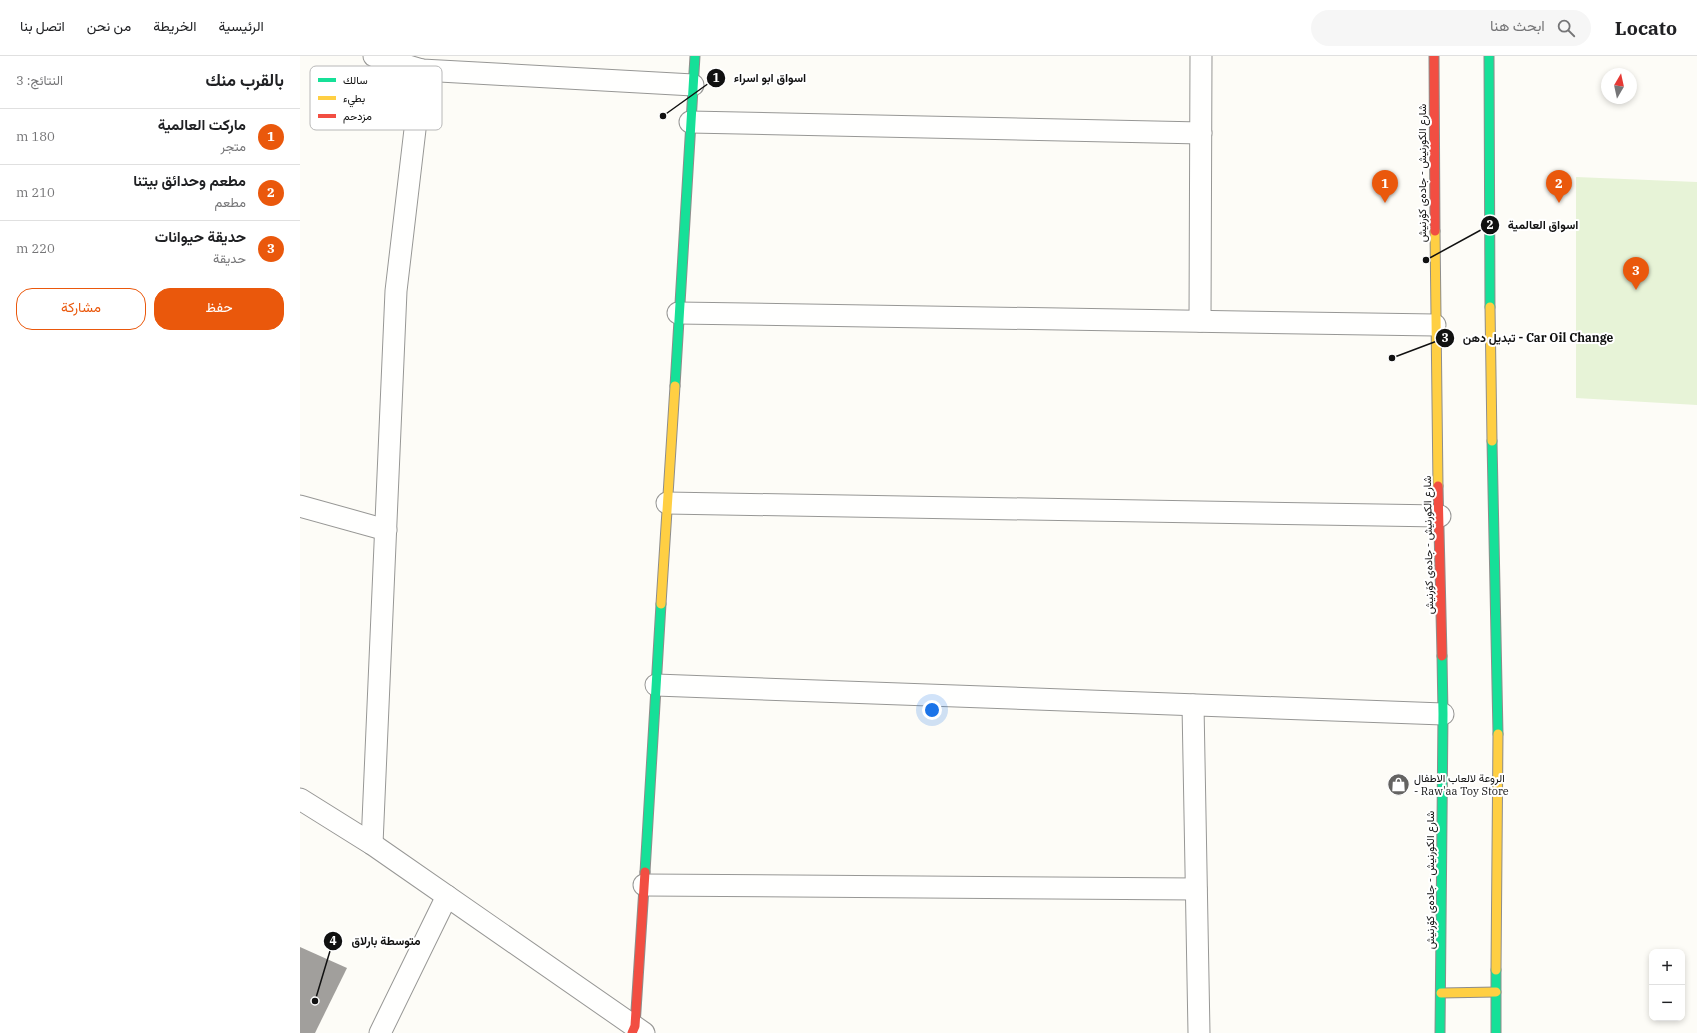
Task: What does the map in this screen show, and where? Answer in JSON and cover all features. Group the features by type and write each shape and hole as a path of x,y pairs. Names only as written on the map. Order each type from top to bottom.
{"main road":[{"path":"637,1031 666,504 695,56"},
{"name":"شارع الكورنيش - جادەی کۆرنیش","path":"1434,56 1435,325 1443,714 1440,1033"},
{"path":"1489,56 1490,325 1498,714 1496,1033"},
{"path":"1441,993 1496,992"}],"street":[{"path":"374,56 408,66"},
{"path":"1200,321 1201,56"},
{"path":"442,71 693,85"},
{"path":"690,122 1201,134"},
{"path":"372,844 396,292 415,130"},
{"path":"678,313 1435,325"},
{"path":"666,504 1440,516"},
{"path":"300,506 386,530"},
{"path":"656,685 1443,714"},
{"path":"1193,705 1199,1033"},
{"path":"300,798 372,844 637,1031"},
{"path":"644,885 1196,889"},
{"path":"380,1033 447,896"}],"green space":[{"path":"1576,177 1697,182 1697,405 1576,398"}],"building":[{"path":"300,947 347,968 315,1033 300,1033"}],"traffic: fast":[{"path":"675,386 695,56"},
{"path":"1489,56 1490,307"},
{"path":"1492,441 1498,734"},
{"path":"645,872 661,604"},
{"path":"1440,1033 1443,714 1442,656"},
{"path":"1496,970 1496,1033"}],"traffic: slow":[{"path":"1435,231 1438,486"},
{"path":"1490,307 1492,441"},
{"path":"661,604 675,386"},
{"path":"1496,970 1498,734"},
{"path":"1441,993 1496,992"}],"traffic: jam":[{"path":"1434,56 1435,231"},
{"path":"1438,486 1442,656"},
{"path":"632,1033 635,1026 645,872"}],"place":[{"name":"اسواق ابو اسراء","path":"663,116"},
{"name":"ماركت العالمية","path":"1385,203"},
{"name":"مطعم وحدائق بيتنا","path":"1559,203"},
{"name":"اسواق العالمية","path":"1426,260"},
{"name":"حديقة حيوانات","path":"1636,290"},
{"name":"تبديل دهن - Car Oil Change","path":"1392,358"},
{"name":"الروعة لالعاب الاطفال - Raw'aa Toy Store","path":"1399,784"},
{"name":"متوسطة بارلاق","path":"315,1001"}]}
